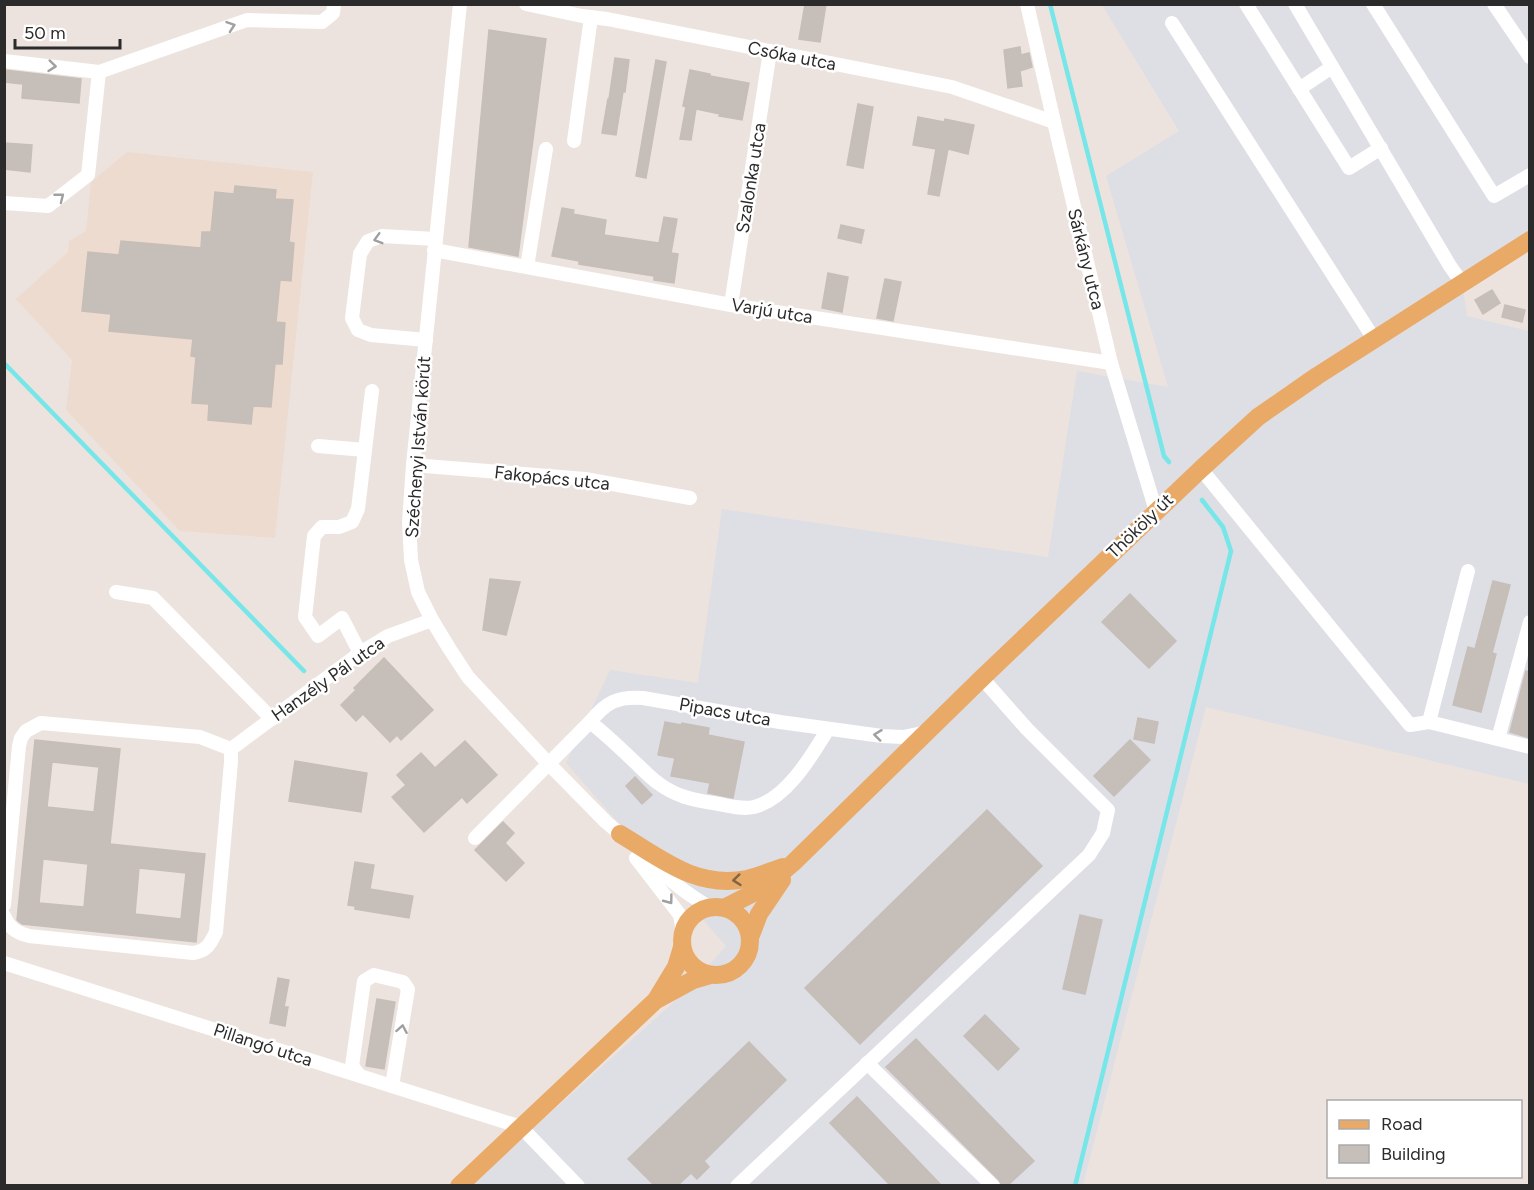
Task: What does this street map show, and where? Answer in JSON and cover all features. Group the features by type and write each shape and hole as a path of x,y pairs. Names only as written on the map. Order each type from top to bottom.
{"main road":[{"name":"Thököly út","path":"656,1000 676,967 688,921 697,912 717,907 765,887 793,863 1156,511 1258,417 1317,376 1530,240"},
{"path":"620,834 678,870 704,879 728,881 748,879 793,863"},
{"name":"Thököly út","path":"656,1000 693,980 729,973 744,962 759,914 793,863"},
{"path":"717,907 741,917 751,935"},
{"path":"683,940 688,960 698,969 710,975"},
{"path":"459,1185 656,1000"}],"street":[{"path":"4,61 99,72 247,20 322,22 333,12 334,4"},
{"name":"Széchenyi István körút","path":"460,4 413,465 409,522 411,560 418,592 448,648 468,677 549,763 606,822 658,870 692,897 717,907"},
{"name":"Csóka utca","path":"526,4 586,12 952,87 1054,122"},
{"name":"Sárkány utca","path":"1027,4 1111,363 1156,511"},
{"path":"1246,4 1349,168 1381,148"},
{"path":"1295,4 1462,283"},
{"path":"1373,4 1494,196 1530,175"},
{"path":"1494,4 1530,57"},
{"path":"574,141 586,12"},
{"path":"1172,23 1374,339"},
{"name":"Szalonka utca","path":"731,305 770,51"},
{"path":"1299,89 1332,67"},
{"path":"4,202 48,206 87,175 99,72"},
{"path":"527,267 546,149"},
{"name":"Varjú utca","path":"426,340 371,335 358,330 352,318 360,254 368,241 382,236 435,245 527,267 731,305 1111,363"},
{"path":"360,653 342,618 318,636 305,617 314,536 322,527 339,526 352,522 358,509 372,391"},
{"path":"318,446 365,450"},
{"name":"Fakopács utca","path":"413,465 585,479 690,498"},
{"path":"1201,468 1410,725 1429,722 1530,747"},
{"path":"1429,722 1468,571"},
{"path":"116,592 153,598 272,719"},
{"name":"Hanzély Pál utca","path":"231,749 360,653 388,636 432,620"},
{"path":"1498,740 1530,622"},
{"path":"737,1185 1089,855 1103,832 1108,810 1027,729 982,678"},
{"name":"Pipacs utca","path":"475,838 600,710 615,700 628,697 643,698 882,736 903,737 927,732"},
{"path":"590,722 604,732 656,782 672,793 690,799 742,807 754,807 770,800 786,787 810,759 828,729"},
{"path":"4,905 19,746 26,731 41,723 116,729 200,737 231,749 216,932 208,947 201,952 193,953 29,936 19,934 4,916"},
{"name":"Széchenyi István körút","path":"606,822 680,915 683,940"},
{"name":"Pillangó utca","path":"4,963 521,1127"},
{"path":"360,1076 352,1066 364,981 374,975 403,981 408,989 392,1086"},
{"path":"867,1063 993,1185"},
{"path":"521,1127 578,1185"}],"shaded area":[{"path":"1102,5 1529,5 1529,237 1462,283 1467,316 1529,331 1529,784 1206,707 1083,1185 473,1186 508,1151 685,992 726,946 566,763 610,670 698,683 722,509 1048,557 1077,371 1168,387 1106,176 1179,131"},
{"path":"127,152 313,172 275,538 180,531 66,410 72,360 16,299 68,252 69,241 86,231 91,182"}],"building":[{"path":"805,4 826,4 820,42 799,39"},
{"path":"489,30 546,39 518,256 469,247"},
{"path":"1020,47 1021,55 1029,53 1032,67 1020,71 1022,86 1008,88 1004,50"},
{"path":"615,58 629,60 616,135 602,133"},
{"path":"656,60 666,62 646,178 636,176"},
{"path":"4,70 81,79 79,103 22,98 23,84 4,82"},
{"path":"690,70 749,83 742,120 696,109 691,140 680,139"},
{"path":"858,104 873,107 863,168 847,165"},
{"path":"918,117 944,122 945,119 974,125 968,154 948,149 939,196 928,194 936,149 913,145"},
{"path":"4,143 32,145 30,172 4,169"},
{"path":"235,186 276,190 275,199 293,200 289,242 294,243 291,281 280,280 276,322 285,323 282,364 275,364 271,407 253,406 251,424 208,420 209,404 192,403 196,357 191,356 193,339 109,331 111,314 82,311 88,252 119,255 121,241 201,248 202,232 211,232 215,192 234,194"},
{"path":"562,208 574,210 573,214 606,220 604,235 659,243 664,217 677,219 671,253 678,254 674,283 654,280 654,276 579,264 579,261 552,256"},
{"path":"841,225 864,230 861,243 838,238"},
{"path":"828,273 848,277 842,312 822,308"},
{"path":"885,279 901,282 893,321 877,318"},
{"path":"1492,290 1500,303 1483,314 1475,300"},
{"path":"1505,305 1525,310 1522,322 1502,317"},
{"path":"490,579 520,582 506,635 483,630"},
{"path":"1493,581 1510,585 1492,653 1496,654 1481,712 1453,705 1468,647 1475,649"},
{"path":"1130,594 1176,641 1149,668 1102,622"},
{"path":"384,658 433,710 401,740 397,735 390,742 363,714 356,721 341,705 356,690 354,688"},
{"path":"1526,671 1530,672 1530,738 1510,732"},
{"path":"1138,718 1158,722 1154,743 1134,739"},
{"path":"665,722 709,728 708,735 744,742 733,798 708,793 710,783 671,776 675,758 658,755"},
{"path":"35,740 120,749 110,844 205,854 196,942 22,924 17,920","holes":["52,762 99,767 94,812 47,807","43,859 88,864 84,907 39,903","139,868 186,873 181,919 135,914"]},
{"path":"1130,740 1150,760 1114,796 1094,776"},
{"path":"465,741 497,775 467,803 462,797 424,832 392,797 406,785 397,775 421,753 435,768"},
{"path":"295,761 367,773 361,812 289,801"},
{"path":"635,777 652,795 642,804 626,786"},
{"path":"987,810 1042,866 860,1044 805,988"},
{"path":"503,822 514,833 505,843 524,863 506,881 475,850"},
{"path":"355,862 374,865 370,889 413,896 409,918 355,909 355,906 348,905"},
{"path":"1080,915 1102,920 1085,994 1063,989"},
{"path":"278,978 289,980 284,1007 288,1007 285,1026 270,1023"},
{"path":"377,999 395,1002 384,1069 366,1066"},
{"path":"985,1015 1019,1049 998,1070 964,1036"},
{"path":"916,1039 1034,1161 1008,1185 1002,1185 886,1067"},
{"path":"749,1042 786,1080 704,1161 709,1167 697,1179 691,1173 678,1185 654,1185 628,1159"},
{"path":"857,1097 941,1185 890,1185 830,1123"}],"waterway":[{"path":"1050,4 1164,456 1169,462"},
{"path":"4,363 304,671"},
{"path":"1075,1186 1231,551 1223,527 1202,500"}]}
